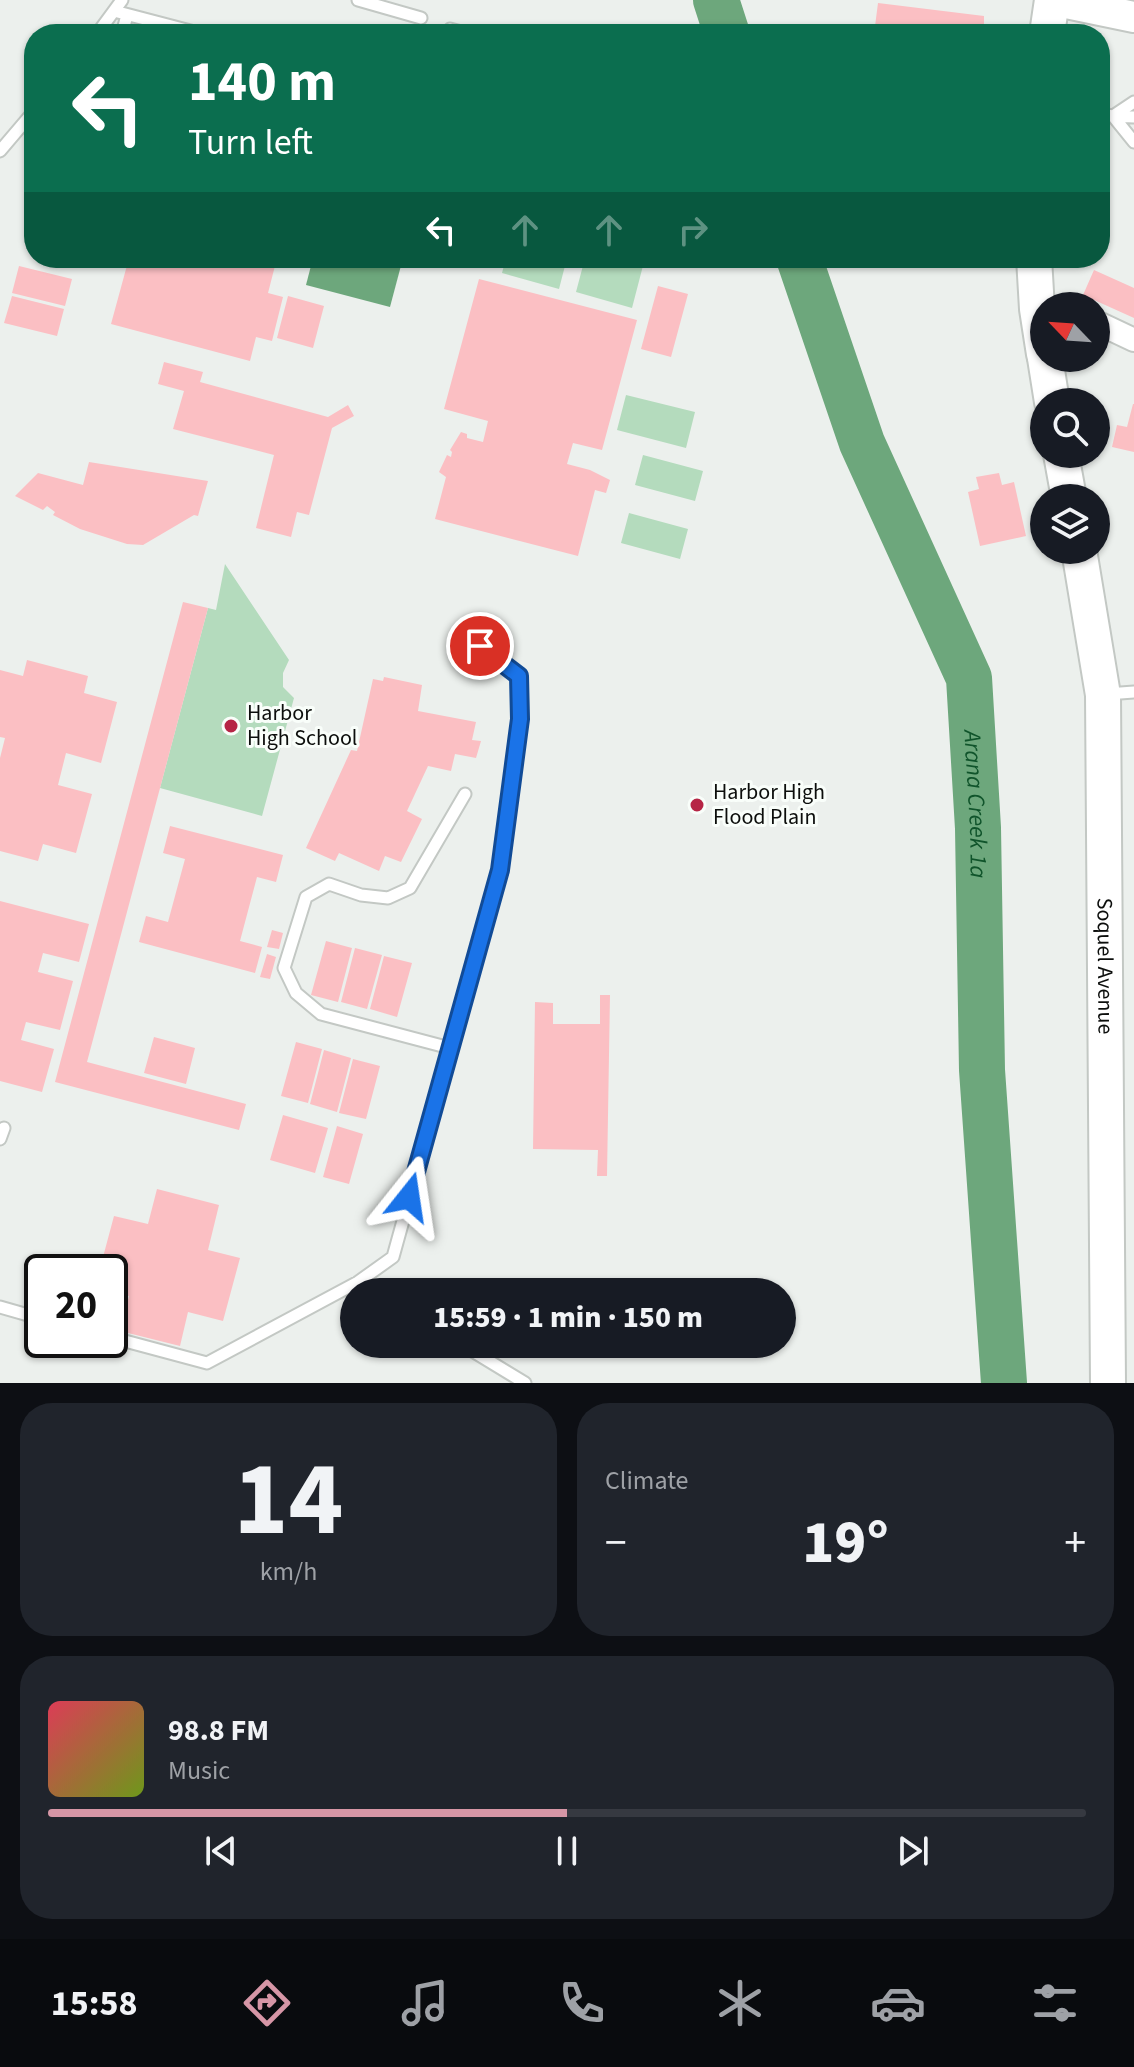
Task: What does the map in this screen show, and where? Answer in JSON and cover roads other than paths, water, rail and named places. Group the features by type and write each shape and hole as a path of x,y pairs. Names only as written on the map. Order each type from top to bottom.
{"main road":[{"path":"1048,24 1052,0 1134,17"},
{"path":"1035,268 1038,292"},
{"name":"Soquel Avenue","path":"1083,564 1118,694 1114,1381"}],"street":[{"path":"1110,329 1134,340"}],"lane":[{"path":"104,24 122,0"},
{"path":"358,0 421,18"},
{"path":"114,11 163,24"},
{"path":"125,24 127,15"},
{"path":"1110,113 1134,102"},
{"path":"1110,115 1134,117"},
{"path":"1110,119 1134,142"},
{"path":"0,151 24,123"},
{"path":"364,1278 393,1257 500,870 520,719 519,676 480,646"},
{"path":"450,1048 321,1014 296,993 284,968 306,897 329,884 361,895 388,898 410,888 465,794"},
{"path":"128,1342 207,1363 340,1292"},
{"path":"0,1307 24,1314"},
{"path":"484,1358 525,1383"}],"waterway":[{"path":"716,0 724,24"},
{"name":"Arana Creek 1a","path":"802,268 862,443 969,678 978,828 982,1070 1004,1383"}],"place":[{"name":"Harbor High School","path":"231,726"},
{"name":"Harbor High Flood Plain","path":"697,805"}]}
